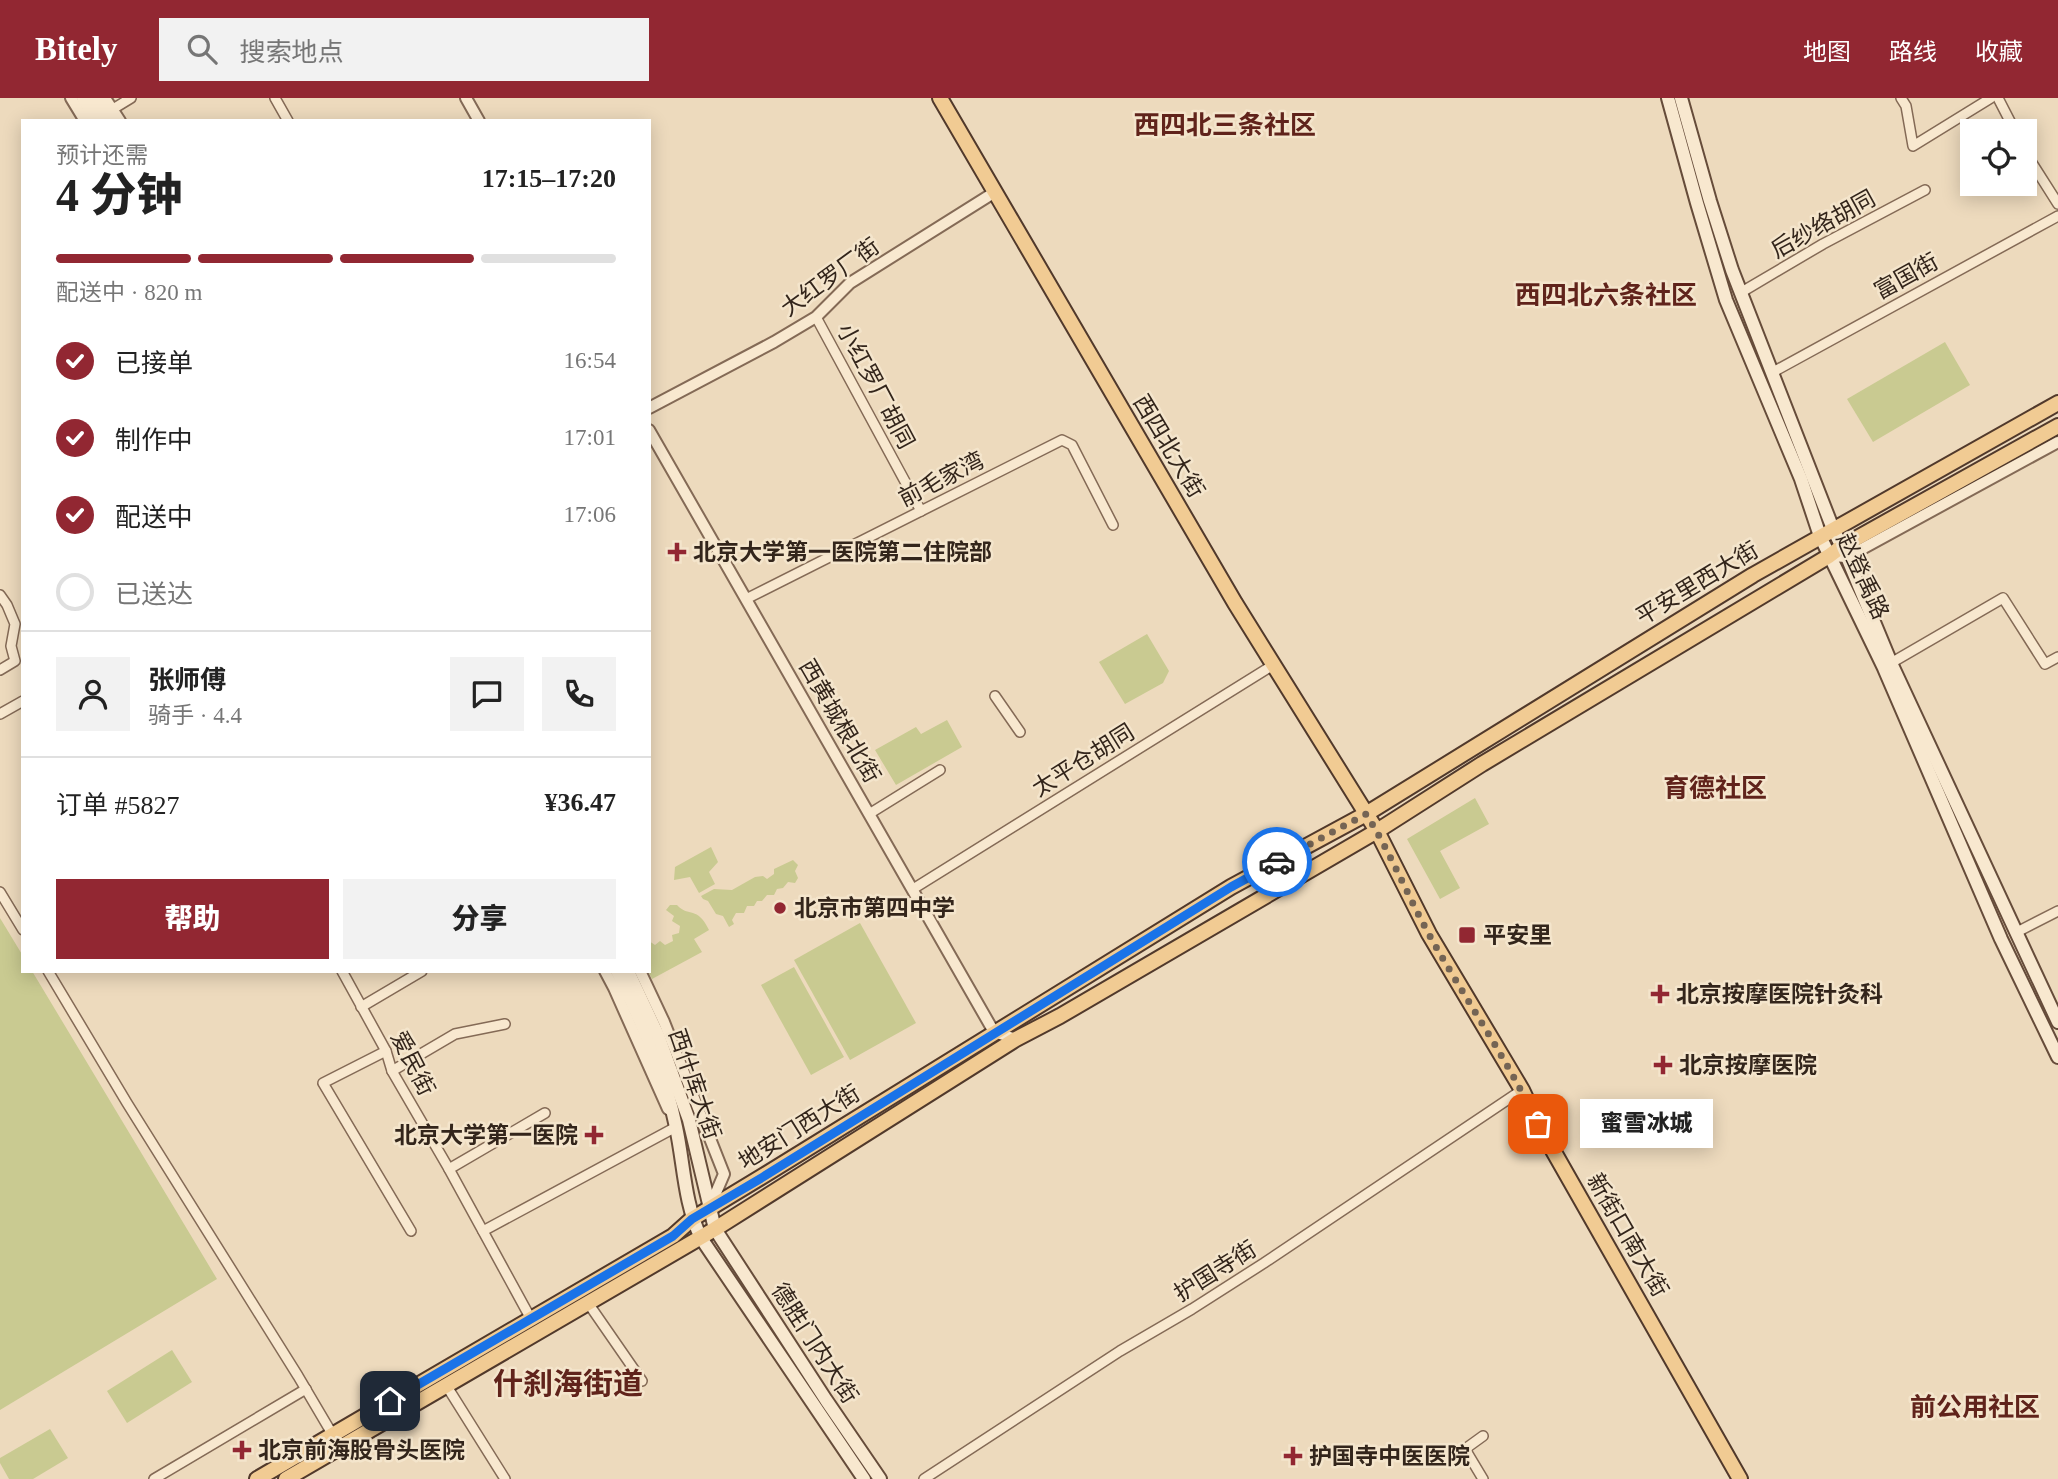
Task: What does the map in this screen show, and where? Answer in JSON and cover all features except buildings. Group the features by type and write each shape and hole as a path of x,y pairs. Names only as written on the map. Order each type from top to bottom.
{"main road":[{"path":"83,98 105,116"},
{"path":"94,98 105,116"},
{"name":"西四北大街","path":"940,98 1112,395 1273,664 1377,831"},
{"name":"赵登禹路","path":"1668,98 1726,300 1801,479 1891,663 2058,1022"},
{"name":"赵登禹路","path":"1681,98 1710,201 1741,293 1773,372 1826,533"},
{"name":"平安里西大街","path":"1366,814 1753,575 2058,403"},
{"name":"平安里西大街","path":"1377,831 1482,764 2058,426"},
{"name":"赵登禹路","path":"1839,554 1884,668 2001,939 2058,1057"},
{"name":"地安门西大街","path":"257,1479 673,1236 692,1219 1231,887 1366,814"},
{"name":"地安门西大街","path":"286,1479 715,1229 1016,1039 1377,831"},
{"name":"新街口南大街","path":"1377,831 1429,934 1522,1090 1538,1124 1740,1479"},
{"name":"西什库大街","path":"618,973 662,1073 676,1127 692,1219 701,1237"},
{"name":"西什库大街","path":"629,973 658,1035 689,1120 709,1209"},
{"name":"德胜门内大街","path":"709,1209 715,1229 826,1399 870,1476"},
{"name":"德胜门内大街","path":"701,1237 870,1476"}],"street":[{"path":"71,98 84,119"},
{"path":"105,98 105,116"},
{"path":"105,116 131,98"},
{"path":"275,98 287,119"},
{"path":"466,98 478,119"},
{"path":"1901,98 1906,106 1913,146 1991,98"},
{"path":"1998,98 2009,119"},
{"path":"2037,171 2058,204"},
{"name":"后纱络胡同","path":"1741,293 1823,244 1924,190"},
{"name":"大红罗厂街","path":"651,407 816,317 850,283 995,192"},
{"name":"富国街","path":"1773,372 2058,216"},
{"name":"小红罗厂胡同","path":"816,317 921,511"},
{"name":"西黄城根北街","path":"651,433 994,1032"},
{"name":"前毛家湾","path":"746,599 1062,440 1072,445 1113,525"},
{"path":"1839,554 2058,442"},
{"path":"0,595 15,624 11,646 15,661 0,670"},
{"path":"1891,663 2003,598 2045,664 2058,657"},
{"name":"太平仓胡同","path":"913,889 1273,664"},
{"path":"995,696 1020,732"},
{"path":"0,714 21,702"},
{"path":"869,814 940,770"},
{"path":"0,892 21,927"},
{"path":"2017,932 2058,911"},
{"path":"49,973 341,1447"},
{"name":"爱民街","path":"343,973 386,1051 393,1071 531,1319"},
{"path":"361,1006 419,973"},
{"name":"西什库大街","path":"606,973 676,1127"},
{"name":"西什库大街","path":"641,973 664,1022 724,1174 709,1209"},
{"path":"393,1071 455,1034 505,1024"},
{"path":"994,1032 1016,1039"},
{"path":"386,1051 323,1083 411,1231"},
{"name":"护国寺街","path":"924,1479 1121,1351 1275,1256 1522,1090"},
{"path":"449,1169 545,1113"},
{"path":"483,1231 676,1127"},
{"path":"588,1303 642,1381"},
{"path":"446,1385 505,1479"},
{"path":"155,1479 306,1389"},
{"path":"1483,1436 1465,1449 1483,1479"}],"green space":[{"path":"1945,342 1970,385 1873,442 1847,399"},
{"path":"1147,634 1169,671 1163,683 1125,704 1099,662"},
{"path":"947,720 962,747 896,785 875,750 916,727 921,734"},
{"path":"1475,798 1489,824 1440,851 1460,888 1440,899 1407,839"},
{"path":"711,847 718,862 709,872 715,884 699,893 690,877 674,880 675,867"},
{"path":"793,860 798,865 795,871 798,878 795,883 788,882 783,888 777,889 774,895 767,895 754,906 747,906 744,913 736,913 732,920 734,924 729,927 723,916 716,914 708,901 701,896 714,889 732,890 755,877 763,876 767,879 774,874 774,869"},
{"path":"670,905 677,905 701,917 709,930 694,939 702,952 652,979 649,973 651,942 655,945 660,941 665,945 673,941 672,935 679,933 680,926 672,921 674,916 666,910"},
{"path":"0,918 21,953 21,973 33,973 217,1279 0,1410"},
{"path":"860,923 916,1023 850,1060 794,960"},
{"path":"794,967 844,1057 811,1075 761,985"},
{"path":"172,1350 192,1382 127,1423 107,1391"},
{"path":"50,1429 68,1458 33,1479 9,1479 0,1458"}],"way so far":[{"path":"1277,862 1366,814 1429,934 1522,1090 1538,1124"}],"place":[{"name":"北京大学第一医院第二住院部","path":"677,552"},
{"name":"北京市第四中学","path":"780,908"},
{"name":"平安里","path":"1467,935"},
{"name":"北京按摩医院针灸科","path":"1660,994"},
{"name":"北京按摩医院","path":"1663,1065"},
{"name":"蜜雪冰城","path":"1538,1124"},
{"name":"北京大学第一医院","path":"594,1135"},
{"name":"北京前海股骨头医院","path":"242,1450"},
{"name":"护国寺中医医院","path":"1293,1456"}],"district":[{"name":"西四北三条社区","path":"1225,125"},
{"name":"西四北六条社区","path":"1606,295"},
{"name":"育德社区","path":"1715,788"},
{"name":"什刹海街道","path":"568,1384"},
{"name":"前公用社区","path":"1975,1407"}],"route":[{"path":"390,1401 673,1236 692,1219 994,1032 1231,887 1277,862"}]}
